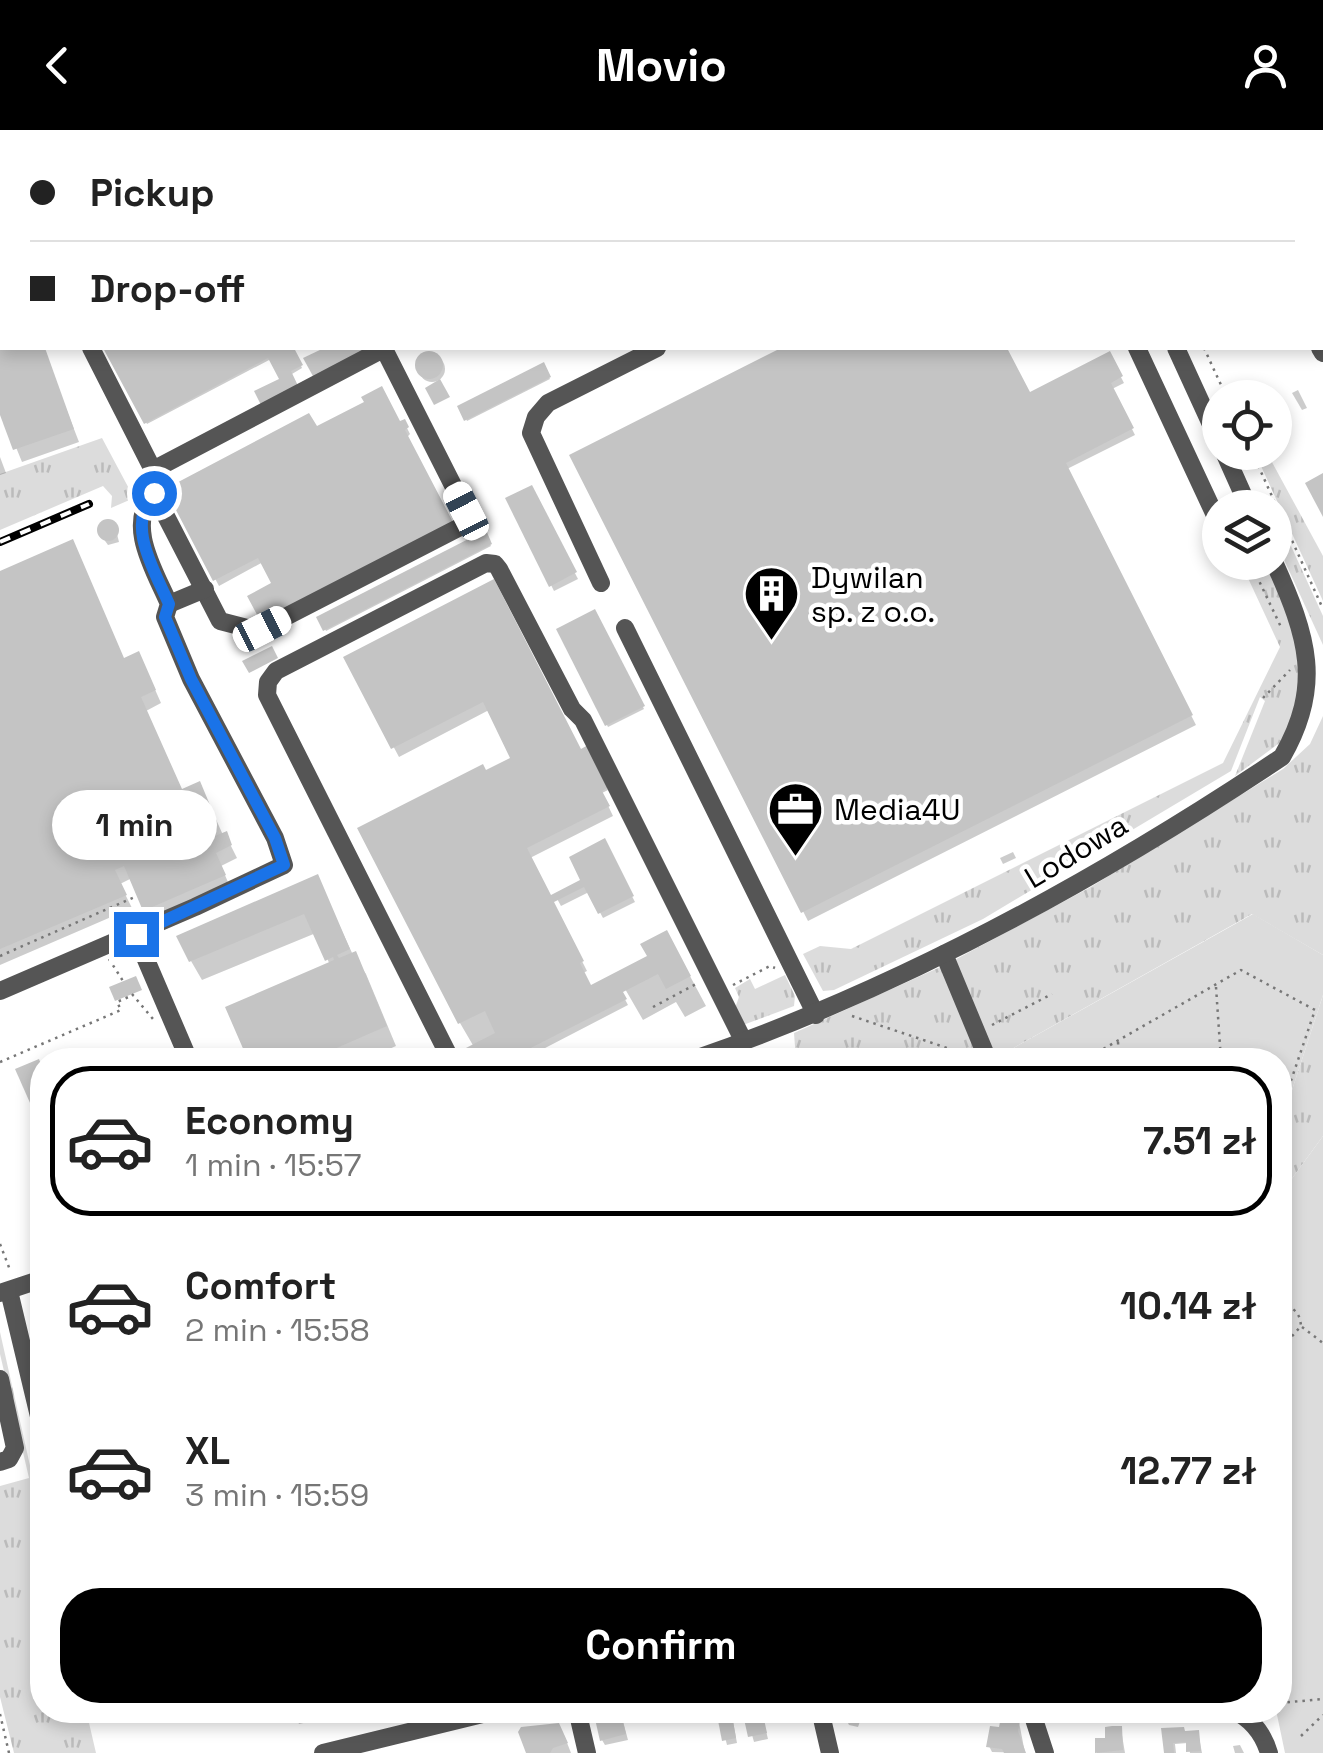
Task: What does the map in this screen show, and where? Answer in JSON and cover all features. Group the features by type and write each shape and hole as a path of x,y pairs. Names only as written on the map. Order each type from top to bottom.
{"street":[{"path":"92,350 153,470 154,493 220,621 255,630 464,525 466,511 386,350"},
{"path":"153,470 381,350"},
{"path":"601,583 531,434 536,417 548,403 653,350"},
{"path":"1138,350 1203,490"},
{"path":"1181,350 1202,401"},
{"path":"0,991 136,934 284,865 275,838 191,679 165,617 169,604 144,545 142,518 145,503 154,493"},
{"path":"445,1048 268,696 268,682 276,670 486,564 499,569 572,710 583,720 744,1042"},
{"name":"Lodowa","path":"727,1048 823,1011 944,954 1060,893 1282,756 1302,736 1321,697 1311,645 1282,580"},
{"path":"169,604 205,589"},
{"path":"625,628 792,966 823,1011"},
{"path":"136,934 184,1048"},
{"path":"944,954 983,1048"},
{"path":"7,1287 30,1380"},
{"path":"0,1379 15,1448 9,1459 0,1462"},
{"path":"323,1753 446,1723"},
{"path":"580,1723 587,1753"},
{"path":"823,1723 830,1753"},
{"path":"1035,1723 1046,1753"},
{"path":"1253,1723 1269,1753"}],"path":[{"path":"1205,350 1219,380"},
{"path":"1260,470 1323,610"},
{"path":"1258,580 1282,630"},
{"path":"1263,698 1280,683 1294,662"},
{"path":"0,956 137,896"},
{"path":"718,993 770,966 782,970 792,966"},
{"path":"1105,1048 1241,970 1315,1010 1292,1078"},
{"path":"652,1007 699,982"},
{"path":"1216,985 1219,1048"},
{"path":"977,1033 1052,994"},
{"path":"32,1048 120,1010 117,1002 133,996"},
{"path":"823,1011 946,1048"},
{"path":"1118,1041 1118,1048"},
{"path":"0,1062 30,1049"},
{"path":"0,1244 7,1287"},
{"path":"1292,1307 1300,1315 1301,1326 1292,1336"},
{"path":"1301,1326 1323,1343"},
{"path":"1292,1702 1323,1699"},
{"path":"0,1714 10,1753"},
{"path":"1301,1736 1323,1716"}],"green space":[{"path":"102,438 134,498 111,508 112,496 103,486 0,530 0,474"},
{"path":"1263,470 1276,470 1287,490 1272,490"},
{"path":"1292,499 1323,556 1323,601 1292,534"},
{"path":"1292,548 1323,616 1323,645 1292,577"},
{"path":"1249,580 1273,580 1303,647 1309,677 1282,741 1235,776 1265,701 1260,697 1231,771 983,919 834,990 823,991 803,954 820,946 851,949 1223,763 1280,647"},
{"path":"1323,716 1323,955 1252,914 1013,1048 795,1048 794,1033 947,964 1089,888 1283,769 1310,744"},
{"path":"1253,914 1323,955 1323,995 1292,1090 1292,1048 1013,1048"},
{"path":"785,975 795,996 794,1006 743,1025 734,1011 739,997 735,988 750,979 755,989"},
{"path":"1323,995 1323,1136 1292,1179 1292,1090"},
{"path":"1323,1136 1323,1753 1285,1753 1279,1723 1292,1723 1292,1179"},
{"path":"0,1332 30,1466 30,1723 89,1723 96,1753 14,1753 0,1697 0,1486 29,1478 0,1354"}],"building":[{"path":"0,350 46,350 74,429 13,450 0,415"},
{"path":"104,350 295,350 303,365 291,371 300,390 263,409 254,391 279,379 268,358 144,424"},
{"path":"320,350 367,350 314,378 303,358"},
{"path":"777,350 1008,350 1030,392 1110,351 1123,376 1111,383 1134,428 1066,463 1193,715 801,913 569,455"},
{"path":"429,351 439,355 443,365 439,375 429,379 419,375 415,365 419,355"},
{"path":"544,362 551,377 464,421 457,406"},
{"path":"440,379 450,397 434,405 425,388"},
{"path":"382,386 400,421 405,419 409,427 405,430 454,524 262,624 247,596 271,583 258,558 213,581 165,489 309,413 317,426 364,402 361,397"},
{"path":"1323,473 1323,517 1305,483"},
{"path":"532,485 577,572 549,587 505,498"},
{"path":"108,519 116,522 116,538 108,541 100,538 97,530 100,522"},
{"path":"486,530 492,544 323,631 316,617"},
{"path":"73,539 124,658 139,651 156,690 141,697 182,789 200,781 217,822 206,827 210,838 227,831 232,845 216,853 226,875 143,911 124,866 115,870 127,895 0,949 0,571"},
{"path":"494,579 581,749 588,745 609,787 602,791 610,806 527,848 551,895 580,880 569,857 605,838 634,896 598,914 584,887 554,902 584,961 580,963 591,985 647,956 640,944 667,930 691,976 666,989 658,974 623,992 627,999 531,1048 466,1048 495,1033 485,1011 458,1024 357,828 483,764 486,770 510,758 483,702 391,749 343,657"},
{"path":"595,609 645,706 605,726 556,629"},
{"path":"272,646 278,658 249,673 242,661"},
{"path":"318,874 350,949 337,955 339,958 356,951 387,1026 337,1048 243,1048 225,1007 334,960 333,957 325,961 304,914 189,962 176,936"},
{"path":"136,976 142,990 115,1001 109,987"},
{"path":"30,1063 30,1103 15,1069"},
{"path":"559,1723 568,1743 550,1753 526,1753 518,1732 521,1727"},
{"path":"596,1723 623,1723 626,1734 600,1741"},
{"path":"719,1723 733,1723 736,1738 722,1741"},
{"path":"745,1723 765,1723 767,1733 748,1737"},
{"path":"1000,1723 1019,1723 1018,1731 1026,1753 1004,1753 1002,1749 986,1747 990,1726 999,1727"},
{"path":"1122,1726 1123,1750 1095,1753 1095,1738 1105,1738 1105,1727"},
{"path":"1184,1727 1185,1731 1199,1730 1201,1751 1186,1752 1186,1742 1173,1743 1174,1753 1164,1753 1161,1728"}],"railway":[{"path":"0,542 89,504"}],"place":[{"name":"Dywilan sp. z o.o.","path":"772,643"},
{"name":"Media4U","path":"795,858"}],"route":[{"path":"136,934 284,865 275,838 191,679 165,617 169,604 144,545 142,518 145,503 154,493"}]}
